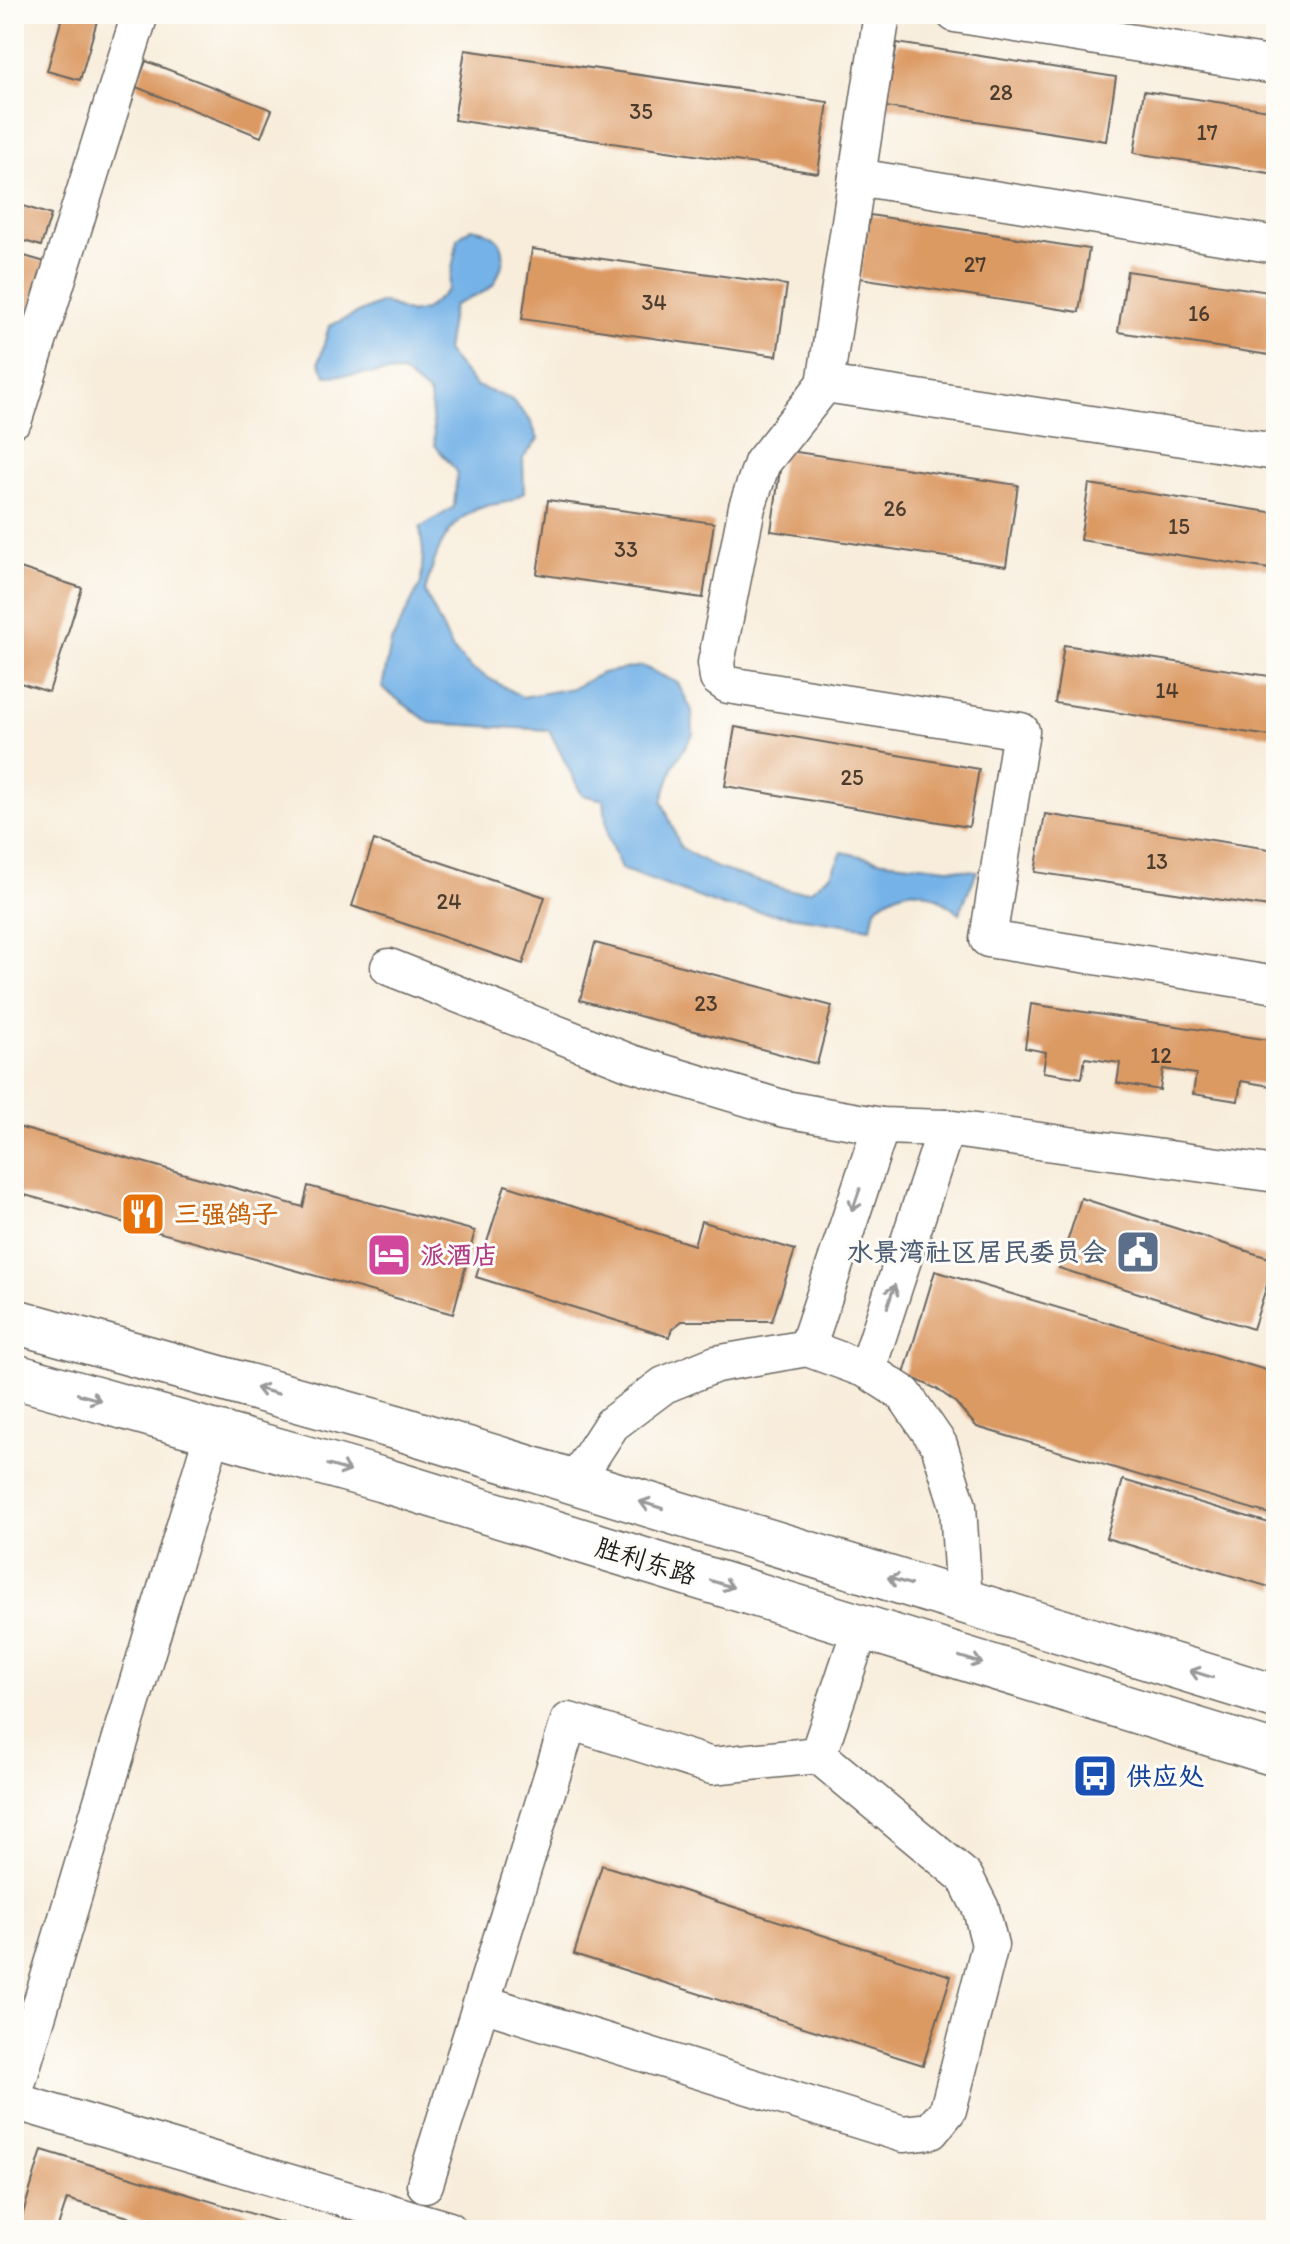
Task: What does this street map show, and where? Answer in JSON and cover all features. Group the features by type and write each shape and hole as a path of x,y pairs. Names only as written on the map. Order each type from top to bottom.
{"main road":[{"path":"14,1321 399,1428 1276,1697"},
{"name":"胜利东路","path":"14,1376 398,1485 1276,1754"}],"street":[{"path":"14,419 140,14"},
{"path":"882,14 825,384 762,463 744,522 716,663 718,678 728,685 1021,731 988,939 1276,985"},
{"path":"955,14 1276,66"},
{"path":"857,177 1276,245"},
{"path":"825,384 1276,452"},
{"path":"389,967 631,1063 785,1109 881,1126 946,1128 1276,1174"},
{"path":"807,1348 881,1126"},
{"path":"867,1370 946,1128"},
{"path":"575,1481 612,1424 664,1385 716,1364 807,1348 867,1370 904,1394 939,1445 958,1506 964,1601"},
{"path":"14,2094 213,1432"},
{"path":"818,1755 861,1627"},
{"path":"425,2184 569,1721 712,1766 818,1755 965,1877 981,1909 990,1945 948,2110 931,2131 903,2134 482,2003"},
{"path":"14,2101 429,2227"}],"water":[{"path":"471,228 488,233 499,242 502,263 495,282 489,288 453,306 446,351 476,386 511,399 530,420 538,439 523,458 524,492 508,502 470,513 450,530 437,553 425,592 453,650 471,668 522,697 573,688 602,673 642,666 678,683 692,711 693,734 674,765 662,801 681,848 717,868 791,891 811,890 831,874 842,852 883,861 977,871 959,914 927,893 908,891 875,908 871,928 722,906 621,869 608,838 604,800 582,795 549,730 430,723 382,688 391,642 421,583 423,552 420,528 454,507 457,472 435,445 430,395 402,372 326,376 319,362 329,326 382,302 410,313 425,310 448,290 458,238"}],"building":[{"path":"63,14 99,14 80,80 47,71"},
{"path":"897,43 1116,77 1106,141 886,107"},
{"path":"465,50 828,102 818,173 454,120"},
{"path":"146,61 272,110 261,137 136,87"},
{"path":"1144,91 1276,111 1276,174 1134,153"},
{"path":"14,203 51,215 41,246 14,238"},
{"path":"870,215 1089,249 1079,312 860,278"},
{"path":"532,249 787,285 777,356 522,319"},
{"path":"14,253 45,262 26,325 14,322"},
{"path":"1127,271 1276,293 1276,356 1118,332"},
{"path":"783,450 1018,485 1006,566 771,531"},
{"path":"1089,484 1276,513 1276,570 1080,540"},
{"path":"548,500 714,523 703,598 537,574"},
{"path":"14,566 82,588 49,692 14,681"},
{"path":"1064,645 1276,677 1276,737 1055,703"},
{"path":"735,727 979,769 969,827 725,786"},
{"path":"1045,814 1276,850 1276,908 1035,872"},
{"path":"374,840 545,897 523,964 352,906"},
{"path":"595,943 832,1006 817,1064 580,1000"},
{"path":"1031,1004 1276,1041 1276,1087 1241,1081 1238,1101 1193,1094 1196,1074 1163,1069 1160,1090 1117,1083 1120,1063 1085,1058 1082,1078 1043,1072 1046,1052 1025,1048"},
{"path":"14,1126 303,1207 308,1186 475,1231 453,1314 14,1192"},
{"path":"505,1185 694,1245 701,1221 795,1250 772,1321 682,1321 672,1329 669,1337 476,1277"},
{"path":"1081,1198 1275,1260 1253,1329 1059,1268"},
{"path":"935,1271 1276,1373 1276,1516 977,1427 955,1402 937,1389 904,1374"},
{"path":"1123,1480 1276,1525 1276,1589 1106,1538"},
{"path":"602,1865 951,1976 923,2065 574,1954"},
{"path":"42,2150 302,2230 173,2230 67,2199 57,2230 18,2230"}],"place":[{"name":"三强鸽子","path":"143,1214"},
{"name":"水景湾社区居民委员会","path":"1138,1252"},
{"name":"派酒店","path":"389,1255"},
{"name":"供应处","path":"1095,1776"}]}
